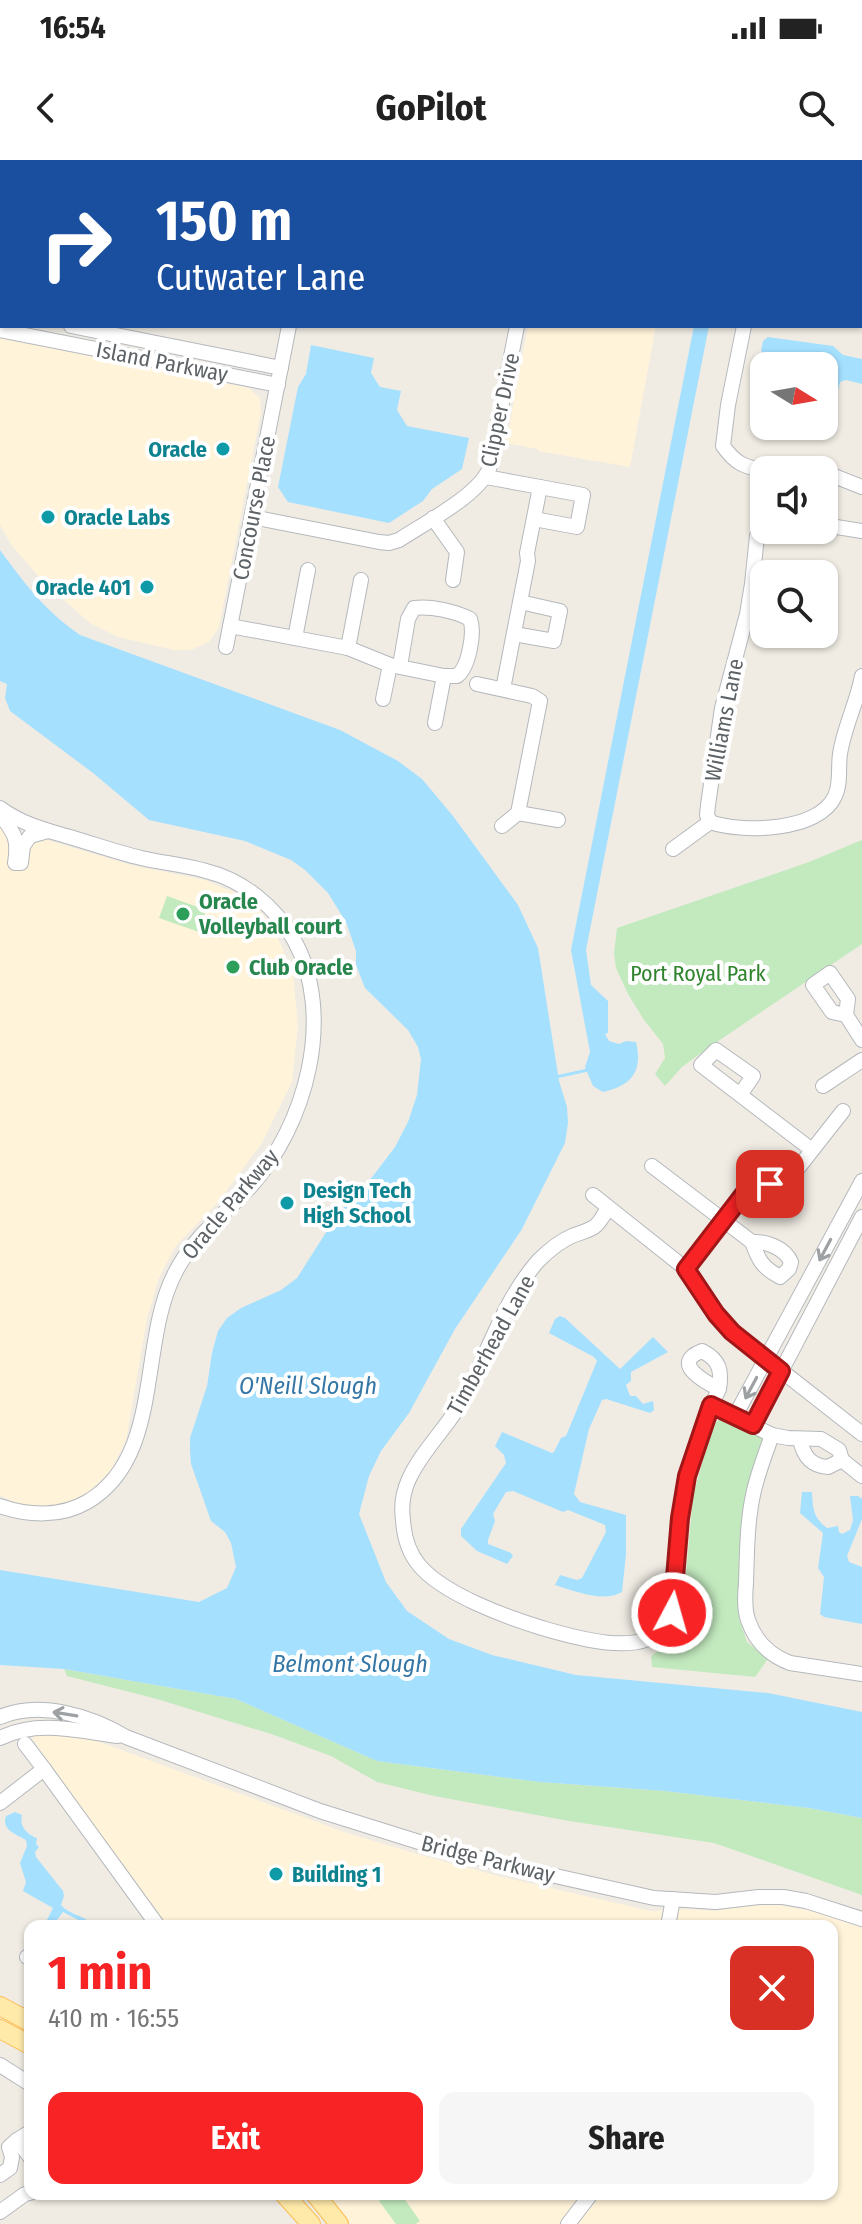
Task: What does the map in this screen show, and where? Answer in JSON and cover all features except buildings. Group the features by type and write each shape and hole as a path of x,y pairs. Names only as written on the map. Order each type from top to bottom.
{"main road":[{"path":"0,2006 24,2019"},
{"path":"0,2029 24,2042"},
{"path":"289,2200 311,2224"},
{"path":"320,2200 339,2224"}],"street":[{"name":"Island Parkway","path":"81,328 281,368"},
{"name":"Concourse Place","path":"226,647 289,328"},
{"name":"Clipper Drive","path":"252,517 389,543 399,540 472,492 486,477 517,328"},
{"path":"744,328 723,446 729,455 750,468"},
{"name":"Island Parkway","path":"1,330 278,385"},
{"path":"486,477 583,495 577,527 534,519"},
{"path":"838,479 862,487"},
{"path":"503,689 540,487"},
{"path":"433,518 457,552 453,580"},
{"path":"838,527 862,531"},
{"name":"Williams Lane","path":"710,822 707,815 720,717 747,614 756,544"},
{"path":"295,638 308,570"},
{"path":"348,648 361,580"},
{"path":"514,634 554,641 560,611 520,602"},
{"path":"230,626 348,648 395,666 457,676 466,666 473,627 470,619 414,608 408,619 395,666 383,699"},
{"path":"435,723 444,676"},
{"path":"673,849 710,822 749,829 770,828 804,820 828,807 837,793 840,752 862,681"},
{"path":"477,684 532,696 540,701 518,813 502,826"},
{"path":"0,811 17,842 15,863 21,863 23,846 30,836 48,831"},
{"name":"Oracle Parkway","path":"0,811 48,831 140,858 215,873 237,883 261,900 285,925 303,958 313,1003 314,1039 299,1101 277,1150 251,1186 196,1242 176,1271 162,1305 138,1434 122,1470 106,1489 76,1509 50,1514 15,1511 0,1506"},
{"path":"518,813 558,820"},
{"path":"846,1015 862,1040"},
{"path":"823,1086 862,1060"},
{"path":"740,1095 812,1150"},
{"path":"686,1269 752,1186 788,1181 843,1111"},
{"path":"652,1166 752,1242"},
{"path":"735,1416 862,1181"},
{"path":"593,1195 686,1269 732,1332 862,1434"},
{"name":"Timberhead Lane","path":"608,1208 597,1225 549,1249 528,1273 495,1328 465,1396 413,1471 405,1490 402,1510 405,1538 414,1557 433,1579 460,1595 529,1624 583,1640 648,1640 663,1629 672,1613 680,1518 690,1464 719,1389"},
{"path":"753,1425 862,1217"},
{"path":"711,1405 772,1435 821,1439 839,1450 842,1460 862,1476"},
{"path":"772,1435 753,1497 746,1561 745,1609 748,1620 764,1648 781,1660 862,1674"},
{"path":"800,1439 804,1454 814,1464 828,1467 842,1460"},
{"name":"Bridge Parkway","path":"0,1717 24,1711 63,1713 95,1721 126,1737 290,1800 419,1842 551,1875 673,1899 716,1902 783,1897 862,1919"},
{"name":"Bridge Parkway","path":"0,1738 32,1728 51,1726 126,1737"},
{"path":"25,1744 154,1920"},
{"path":"0,1803 44,1769"},
{"path":"669,1920 673,1899"},
{"path":"0,2065 24,2080"},
{"path":"0,2175 10,2168 12,2157 9,2147 24,2136"},
{"path":"0,2212 24,2195"},
{"path":"568,2224 586,2200"}],"shaded area":[{"path":"528,328 656,328 630,467 506,443"},
{"path":"0,338 249,388 260,399 261,412 219,627 209,642 191,650 174,650 118,637 90,623 64,600 58,590 38,576 12,546 0,525"},
{"path":"0,826 131,865 205,880 238,894 271,923 293,972 298,1026 292,1082 262,1143 218,1202 175,1247 158,1280 147,1319 126,1440 112,1469 88,1493 59,1506 24,1507 0,1495"},
{"path":"58,1734 89,1738 344,1832 502,1877 651,1911 714,1911 760,1904 811,1911 838,1920 161,1920 32,1738"},
{"path":"838,1920 862,1928 862,2224 350,2224 331,2200 838,2200"}],"green space":[{"name":"Port Royal Park","path":"862,840 862,944 708,1048 682,1067 665,1086 655,1074 665,1058 663,1044 644,1020 616,968 617,928 809,862"},
{"name":"Oracle Volleyball court","path":"167,896 206,910 199,932 159,918"},
{"path":"725,1418 761,1436 763,1445 739,1583 739,1618 747,1642 768,1659 755,1677 652,1667 651,1656 670,1641 684,1621 678,1614 684,1597 693,1495 713,1426"},
{"path":"64,1669 236,1699 377,1761 540,1782 665,1791 809,1808 862,1818 862,1895 714,1843 569,1821 377,1782 331,1756 274,1735 157,1699 67,1676"},
{"path":"405,2200 420,2221 416,2224 396,2224 379,2201"}],"water":[{"path":"694,328 709,328 586,950 591,985 608,1001 608,1033 605,1034 609,1041 619,1044 636,1042 638,1052 633,1076 621,1086 603,1092 593,1086 585,1067 590,1052 571,950"},
{"path":"768,337 833,346 843,355 862,359 862,384 846,380 840,382 838,390 838,352 762,352 763,341"},
{"path":"311,345 374,358 371,373 380,387 401,391 397,410 407,426 469,438 462,469 432,489 423,501 389,523 288,502 278,487 298,387 306,374"},
{"name":"O'Neill Slough","path":"0,550 45,606 80,635 340,730 398,761 422,779 453,816 518,905 538,948 559,1081 567,1107 565,1143 522,1229 455,1329 409,1413 381,1451 369,1476 359,1514 386,1582 407,1611 449,1639 492,1655 576,1675 768,1693 862,1712 862,1818 809,1808 665,1791 540,1782 377,1761 236,1699 64,1669 0,1665 0,1570 199,1602 227,1588 236,1567 231,1543 225,1532 211,1521 191,1464 190,1451 190,1438 207,1386 218,1331 227,1318 241,1308 281,1290 297,1278 339,1212 395,1147 417,1095 421,1059 408,1030 365,988 346,922 328,893 305,870 291,860 245,841 149,820 93,773 10,711 5,698 7,684 0,681"},
{"path":"560,1316 620,1369 653,1337 668,1352 631,1372 631,1381 626,1385 630,1396 636,1396 643,1404 653,1401 654,1410 650,1413 602,1400 589,1429 574,1494 580,1502 626,1515 622,1592 615,1595 589,1595 555,1585 560,1575 577,1580 582,1578 606,1532 605,1525 568,1510 563,1512 513,1491 506,1492 493,1514 495,1521 488,1544 511,1553 513,1556 507,1564 477,1551 461,1536 461,1529 506,1463 504,1455 495,1446 502,1432 552,1453 561,1438 566,1436 597,1361 549,1333 555,1319"},
{"path":"802,1492 812,1492 815,1512 822,1524 827,1528 838,1526 842,1534 850,1530 853,1520 850,1496 862,1499 862,1519 847,1556 849,1562 862,1567 862,1624 820,1614 824,1577 818,1568 823,1533 800,1513"},
{"path":"15,1812 22,1815 25,1830 37,1838 39,1847 36,1857 63,1891 61,1905 87,1920 78,1920 63,1912 57,1920 47,1920 53,1908 23,1891 26,1882 20,1863 27,1846 26,1840 10,1831 6,1816"}],"waterway":[{"path":"556,1077 588,1070"}],"place":[{"name":"Oracle","path":"223,449"},
{"name":"Oracle Labs","path":"48,517"},
{"name":"Oracle 401","path":"147,587"},
{"name":"Oracle Volleyball court","path":"183,914"},
{"name":"Club Oracle","path":"233,967"},
{"name":"Design Tech High School","path":"287,1203"},
{"name":"Building 1","path":"276,1874"}],"route":[{"path":"672,1613 687,1476 711,1405 753,1425 781,1371 732,1332 686,1269 746,1191 752,1186 770,1184"}],"water label":[{"name":"Belmont Slough","path":"350,1664"}]}
